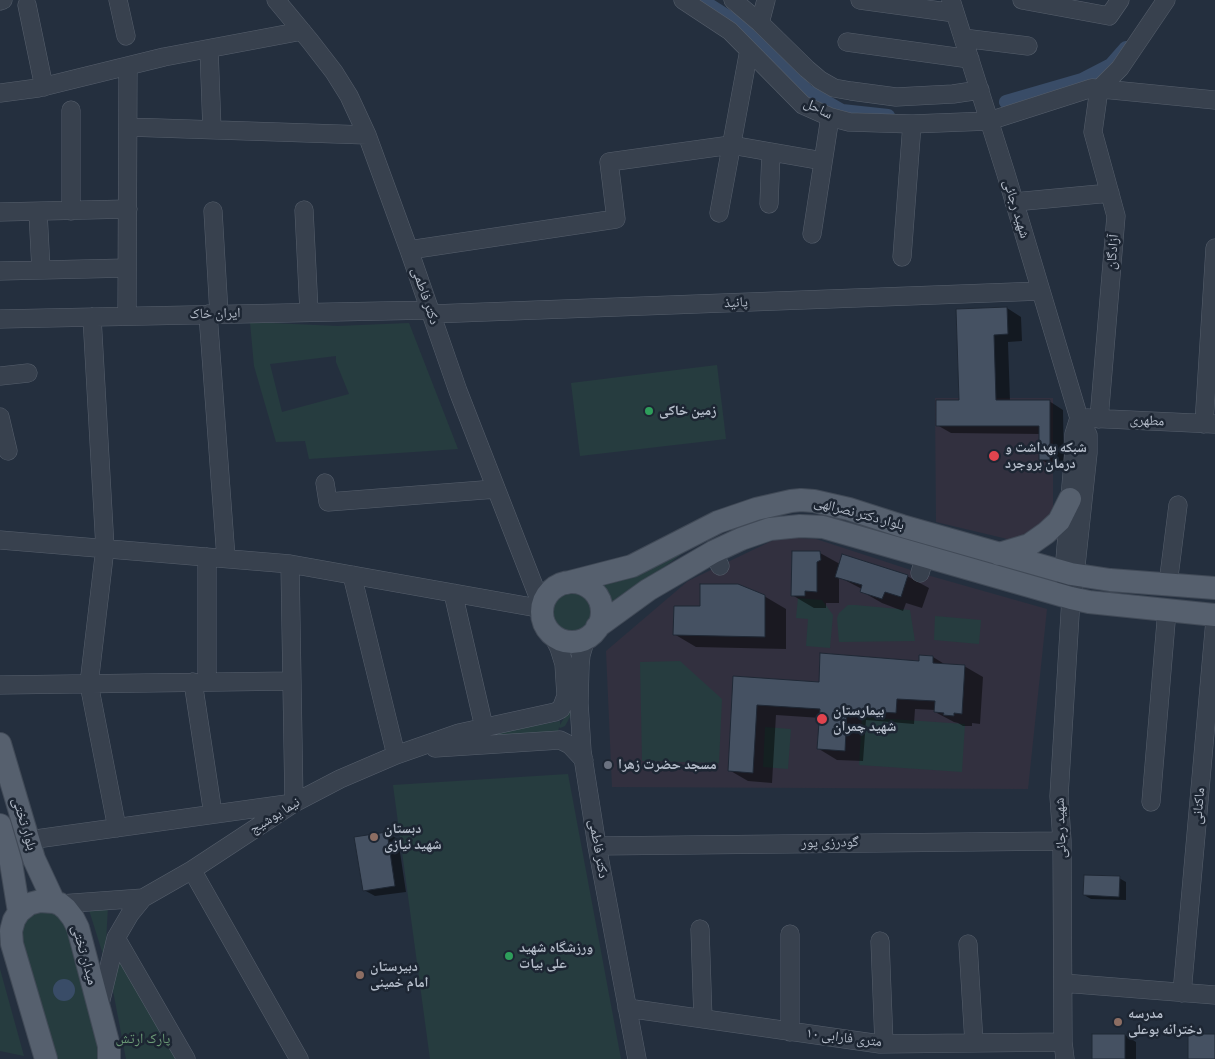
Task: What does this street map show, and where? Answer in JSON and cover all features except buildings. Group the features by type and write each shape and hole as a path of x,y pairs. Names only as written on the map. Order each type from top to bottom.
{"main road":[{"name":"بلوار دکتر نصرالهی","path":"566,582 632,566 718,522 756,508 790,501 814,500 946,531 999,554 1070,574 1110,580 1215,588"},
{"path":"999,554 1028,545 1046,533 1059,521 1070,500"},
{"name":"بلوار دکتر نصرالهی","path":"592,633 648,590 716,559 740,539 770,529 800,526 823,527 923,564 1071,598 1108,604 1215,615"},
{"path":"702,530 716,559"},
{"path":"566,582 581,583 588,587 594,591 601,605 601,620 592,633 579,640 564,640 550,632 544,621 543,610 547,595 566,582"},
{"name":"بلوار تختی","path":"0,744 34,859 57,903"},
{"name":"بلوار تختی","path":"0,825 16,916"},
{"path":"46,1059 12,944 11,930 16,916 29,904 40,901 57,903"},
{"name":"میدان تختی","path":"57,903 66,909 78,928 109,1046 110,1058"}],"street":[{"path":"118,0 126,36"},
{"name":"دکتر فاطمی","path":"276,0 334,72 349,96 367,135 458,391 543,610"},
{"name":"ساحل","path":"683,0 730,31 804,105 830,118 849,122 912,124 989,121 1092,88 1215,100"},
{"path":"760,23 766,0"},
{"path":"860,0 953,6"},
{"path":"1022,0 1109,16 1120,0"},
{"path":"1099,89 1120,68 1166,0"},
{"name":"ساحل","path":"742,3 807,69 820,80 834,88 851,92 896,96 953,94 980,90"},
{"path":"27,4 44,87"},
{"name":"شهید رجائی","path":"953,6 1080,418 1088,435 1088,453 1070,574"},
{"path":"0,93 44,87 164,57 302,31"},
{"path":"963,38 1028,46"},
{"path":"848,42 970,59"},
{"path":"209,49 212,130"},
{"path":"719,213 749,50"},
{"path":"127,316 128,66"},
{"name":"آزادگان","path":"1099,89 1093,132 1116,216 1100,419"},
{"path":"71,110 71,211"},
{"path":"812,234 830,118"},
{"path":"902,257 912,124"},
{"path":"128,127 367,135"},
{"path":"409,250 616,219 608,162 731,145 823,161"},
{"path":"769,204 772,152"},
{"path":"1014,202 1110,194"},
{"path":"0,212 128,209"},
{"path":"304,210 309,312"},
{"path":"213,211 213,314 226,558"},
{"path":"38,212 41,270"},
{"path":"1209,424 1215,248"},
{"path":"0,271 127,268"},
{"name":"پانیذ","path":"431,312 1041,291"},
{"name":"ایران خاک","path":"0,319 309,312 431,312"},
{"path":"92,317 105,548 89,684 116,828"},
{"path":"0,376 28,373"},
{"path":"0,418 8,451"},
{"name":"شهید رجائی","path":"1064,1050 1062,840 1059,796 1071,598 1070,500 1074,434 1080,418"},
{"name":"مطهری","path":"1080,418 1209,424"},
{"path":"325,483 328,502 496,489"},
{"path":"1168,584 1178,505"},
{"path":"0,540 290,564 543,610"},
{"path":"208,556 200,682 213,814"},
{"path":"29,840 294,803 290,564"},
{"path":"352,575 396,756"},
{"path":"453,593 484,727"},
{"path":"1151,802 1167,610"},
{"name":"ماکنانی","path":"1182,993 1215,620"},
{"name":"نیما یوشیج","path":"99,1009 116,938 130,914 143,898 192,870 294,803 340,779 459,733 555,712 562,708 566,696 564,664 559,648 550,632"},
{"name":"دکتر فاطمی","path":"592,633 581,655 580,666 579,703 584,760 597,846 637,1059"},
{"path":"0,685 292,681"},
{"name":"نیما یوشیج","path":"414,749 560,740 570,745 584,760"},
{"name":"گودرزی پور","path":"597,846 1062,840"},
{"path":"192,870 299,1059"},
{"name":"نیما یوشیج","path":"57,903 143,898"},
{"path":"0,942 16,916"},
{"path":"700,929 703,1019"},
{"path":"790,934 790,1032"},
{"path":"116,938 186,1059"},
{"path":"880,941 892,1049"},
{"path":"968,944 974,1043"},
{"path":"1063,983 1215,996"},
{"name":"۱۰ متری فارابی","path":"627,1008 892,1049 956,1051 974,1043 1064,1050"}],"shaded area":[{"name":"شبکه بهداشت و درمان بروجرد","path":"935,398 1053,398 1053,514 1020,542 936,522"},
{"name":"بیمارستان شهید چمران","path":"780,537 816,539 920,573 1047,609 1028,789 612,787 606,651 688,581"}],"green space":[{"path":"250,322 337,326 409,323 458,449 309,459 305,441 276,442 254,366","holes":["336,356 336,362 349,394 282,412 270,364"]},
{"name":"زمین خاکی","path":"717,365 726,439 580,456 571,383"},
{"path":"694,545 608,608 597,586"},
{"path":"571,592 585,598 591,612 585,626 571,632 557,626 551,612 557,598"},
{"path":"798,598 822,600 833,615 830,648 806,646 808,619 796,618"},
{"path":"848,605 910,610 915,641 839,642 837,618 839,613"},
{"path":"935,616 981,620 979,644 934,640"},
{"path":"680,661 722,699 719,763 642,761 640,662"},
{"path":"571,706 571,715 565,726 559,727 558,732 454,741 560,721 560,725"},
{"path":"862,717 965,724 962,772 859,765"},
{"path":"765,727 791,729 788,769 763,767"},
{"name":"ورزشگاه شهید علی بیات","path":"568,774 621,1059 430,1059 393,785"},
{"path":"108,906 105,961 89,910"},
{"path":"49,909 67,924 100,1048 99,1059 56,1059 22,938 23,923 34,912"},
{"name":"پارک ارتش","path":"119,954 177,1059 126,1059 110,975"},
{"path":"0,969 24,1056 0,1051"}],"water":[{"path":"64,979 72,982 75,990 72,998 64,1001 56,998 53,990 56,982"}],"waterway":[{"path":"701,0 739,24 807,91 842,111 888,116"},
{"path":"1006,102 1082,80 1111,65 1126,48"}],"place":[{"name":"زمین خاکی","path":"649,411"},
{"name":"شبکه بهداشت و درمان بروجرد","path":"994,456"},
{"name":"بیمارستان شهید چمران","path":"822,719"},
{"name":"مسجد حضرت زهرا","path":"608,765"},
{"name":"دبستان شهید نیازی","path":"374,837"},
{"name":"ورزشگاه شهید علی بیات","path":"509,956"},
{"name":"دبیرستان امام خمینی","path":"360,975"},
{"name":"مدرسه دخترانه بوعلی","path":"1118,1022"}]}
